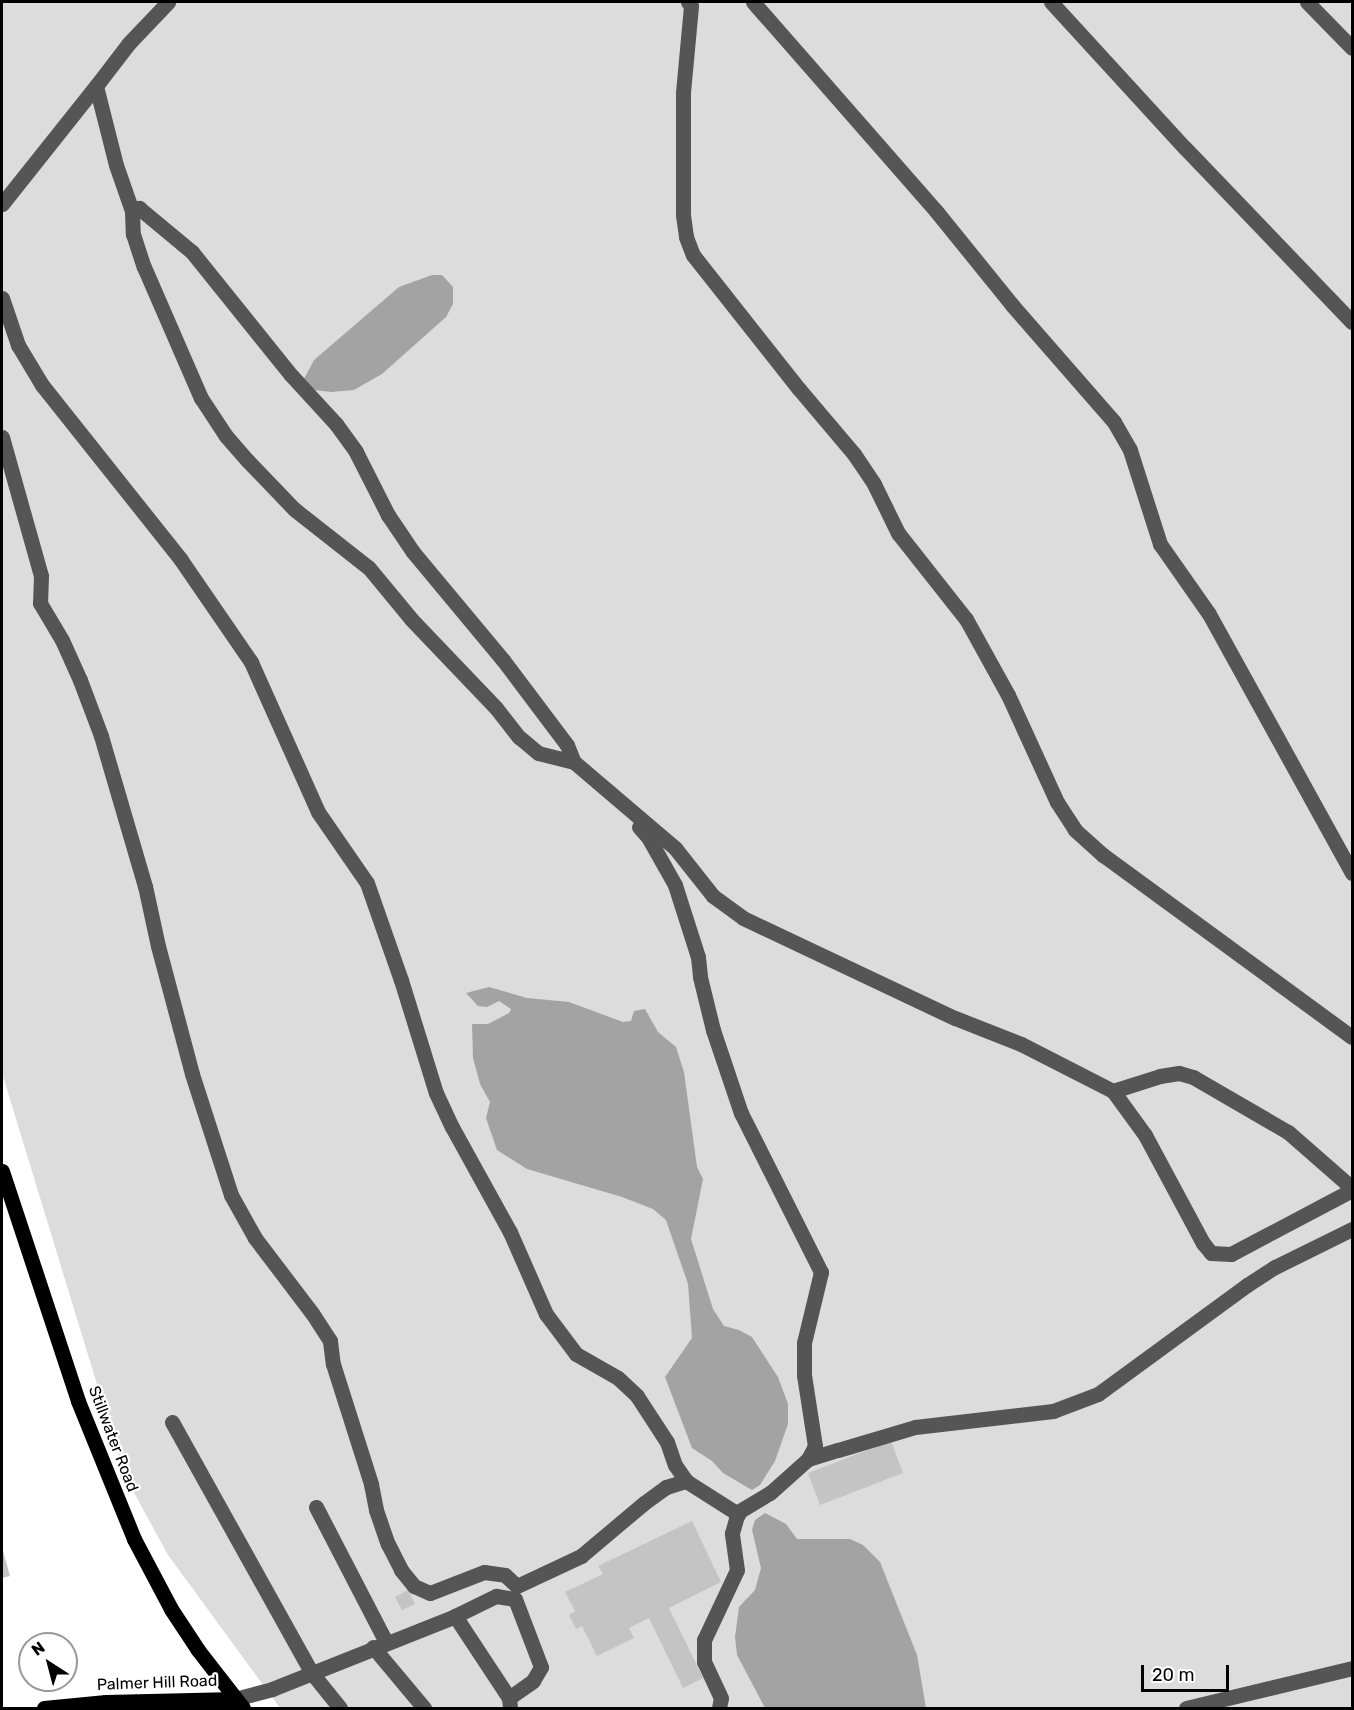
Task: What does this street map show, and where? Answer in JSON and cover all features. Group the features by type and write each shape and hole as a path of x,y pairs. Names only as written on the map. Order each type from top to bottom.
{"main road":[{"name":"Stillwater Road","path":"2,1171 78,1401 134,1539 171,1609 239,1704"},
{"name":"Palmer Hill Road","path":"44,1708 106,1702 239,1704"}],"lane":[{"path":"2,204 129,43 168,2"},
{"path":"688,2 691,6 683,93 683,216 686,237 693,255 799,389 855,454 874,484 898,533 966,619 1008,695 1057,802 1075,830 1103,855 1353,1037"},
{"path":"753,2 936,211 1012,305 1114,422 1130,450 1160,544 1209,614 1353,873"},
{"path":"1051,2 1185,147 1353,322"},
{"path":"1306,2 1353,48"},
{"path":"96,86 116,165 132,211 133,234 166,321 201,398 226,436 294,509 369,568 419,628 496,708 519,737 538,753 574,762"},
{"path":"132,211 139,208 192,252 291,375 336,424 356,452 388,515 413,552 502,660 567,745 574,762 675,848 721,905 743,918 944,1013 1021,1044 1113,1091 1145,1135 1211,1253 1231,1254 1353,1189 1288,1132 1193,1077 1179,1073 1160,1076 1113,1091"},
{"path":"2,298 18,345 42,386 181,560 251,662 318,813 367,883 401,980 436,1093 452,1127 510,1232 546,1314 576,1354 618,1378 637,1396 667,1442 675,1465 686,1481 738,1514"},
{"path":"2,437 41,576 40,603 81,680 100,736 145,886 158,946 192,1074 231,1195 255,1238 312,1312 330,1341 333,1364 388,1544 400,1570 414,1586 430,1593 484,1572 506,1575 516,1593 541,1666 533,1681 510,1703 454,1616"},
{"path":"607,791 648,837 675,885 698,957 700,977 712,1030 741,1113 821,1272 804,1343 804,1375 815,1446 808,1459 788,1479 738,1514 732,1533 737,1570 704,1640 704,1662 721,1698 719,1708"},
{"path":"808,1459 915,1427 986,1417 1022,1416 1076,1404 1098,1394 1201,1317 1265,1273 1353,1229"},
{"path":"172,1422 310,1672 340,1708"},
{"path":"239,1704 310,1672 454,1616 495,1596 516,1593 581,1556 666,1487 686,1481"},
{"path":"315,1508 379,1645 424,1708"},
{"path":"1186,1708 1353,1668"}],"shaded area":[{"path":"2,2 1352,2 1352,1708 280,1708 168,1555 125,1476 2,1073"},
{"path":"432,275 442,275 453,287 453,304 446,317 382,374 354,390 331,392 314,390 304,379 314,360 399,287"},
{"path":"489,987 527,998 569,1002 623,1022 631,1021 634,1011 645,1009 658,1032 676,1047 684,1072 697,1167 703,1179 691,1239 713,1309 724,1326 752,1337 778,1377 788,1404 788,1424 775,1461 760,1485 752,1490 723,1473 712,1461 692,1448 665,1377 692,1338 688,1284 666,1220 653,1209 622,1197 527,1169 497,1150 486,1118 490,1102 480,1084 473,1058 472,1024 488,1024 509,1013 511,1009 499,1001 487,1007 478,1006 466,993"},
{"path":"765,1513 786,1524 797,1539 850,1539 863,1545 880,1562 917,1655 926,1708 765,1708 737,1655 735,1637 739,1607 755,1590 761,1568 752,1530 755,1520"}],"building":[{"path":"891,1441 903,1473 820,1505 808,1473"},
{"path":"692,1521 721,1582 669,1608 703,1678 683,1688 649,1618 629,1628 634,1638 597,1656 582,1626 576,1629 569,1615 575,1611 565,1592 603,1574 598,1566"},
{"path":"2,1547 10,1576 2,1578"},
{"path":"408,1590 415,1604 402,1610 395,1597"}]}
